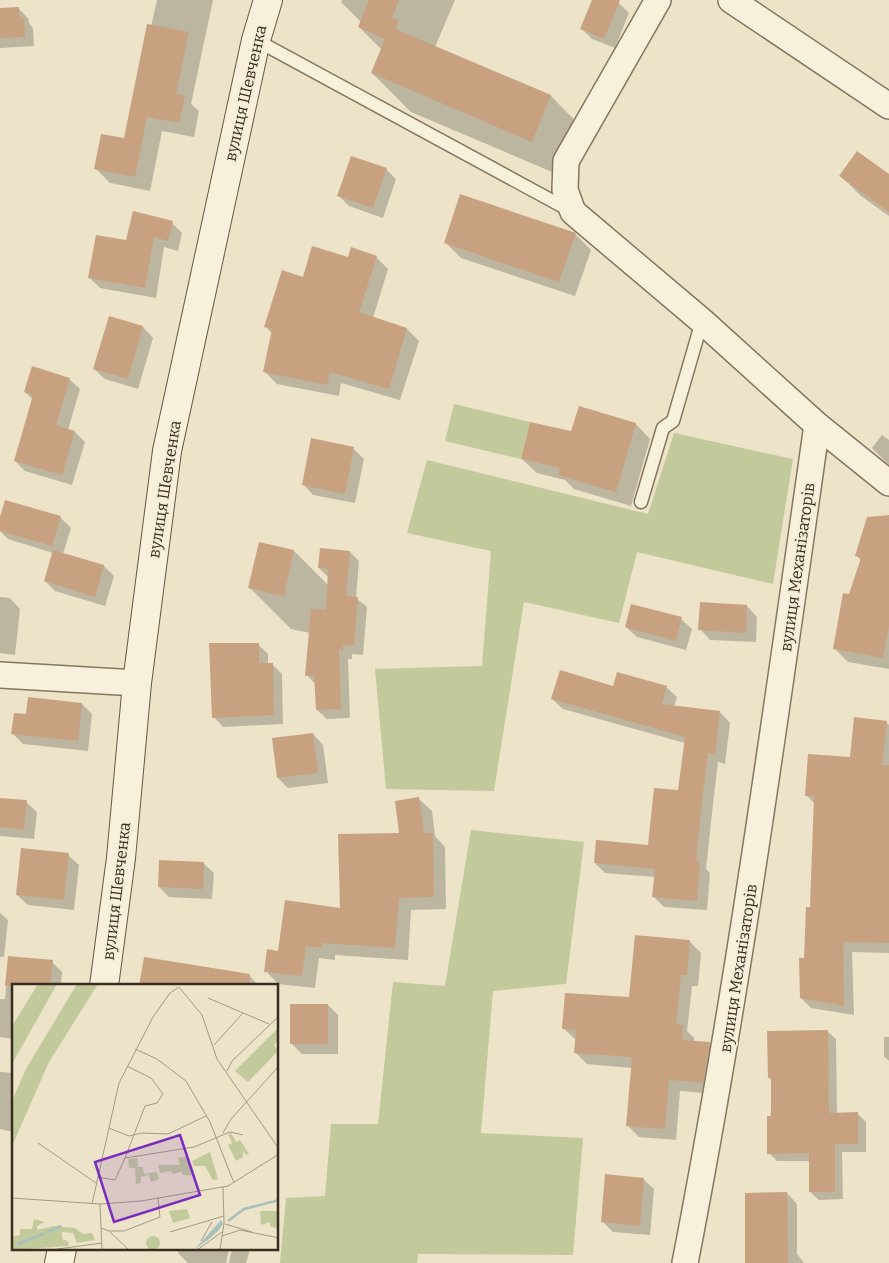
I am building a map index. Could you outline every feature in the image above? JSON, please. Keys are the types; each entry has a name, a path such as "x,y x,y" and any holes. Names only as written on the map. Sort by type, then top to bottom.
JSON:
{"main road":[{"name":"вулиця Шевченка","path":"104,984 122,858 137,684 167,451 256,40 268,0"},
{"path":"60,1263 62,1250"}],"street":[{"path":"658,0 566,161 565,190 573,212 702,321 817,425 889,483"},
{"path":"731,0 889,106"},
{"name":"вулиця Механізаторів","path":"685,1263 717,1099 748,909 817,425"},
{"path":"0,675 137,684"}],"lane":[{"path":"256,40 573,212"},
{"path":"641,502 663,428 673,421 702,321"}],"green space":[{"path":"454,404 530,422 521,459 445,441"},
{"path":"674,433 793,459 773,584 637,552 619,623 524,602 494,791 386,789 375,669 482,666 491,551 407,533 427,460 648,514"},
{"path":"471,830 584,842 566,984 493,991 481,1133 583,1138 573,1255 418,1254 417,1263 280,1263 286,1198 325,1196 331,1124 378,1124 393,982 445,986"}],"building":[{"path":"369,0 399,0 392,18 399,21 395,29 551,95 532,142 371,73 385,39 358,27"},
{"path":"592,0 620,0 604,39 580,29"},
{"path":"19,7 19,17 24,17 25,37 0,38 0,8"},
{"path":"147,24 189,32 176,94 185,95 179,123 147,117 135,177 94,169 101,134 124,138"},
{"path":"857,151 889,174 889,212 839,176"},
{"path":"351,156 387,168 373,208 337,196"},
{"path":"460,194 576,233 559,282 444,243"},
{"path":"133,211 173,221 168,241 154,237 145,288 88,278 96,235 126,240"},
{"path":"312,246 348,257 351,247 377,256 359,312 407,328 389,389 330,372 327,385 263,372 272,329 264,327 282,270 303,277"},
{"path":"109,316 143,326 128,379 93,369"},
{"path":"32,366 70,378 56,425 75,431 62,475 14,461 33,395 24,392"},
{"path":"579,406 636,423 616,492 558,475 560,468 521,459 530,422 571,431"},
{"path":"311,438 354,447 345,494 302,485"},
{"path":"5,500 61,516 52,546 0,531 0,517"},
{"path":"889,515 889,626 883,658 833,649 843,593 849,594 861,558 855,556 867,517"},
{"path":"259,542 294,550 284,596 248,588"},
{"path":"320,548 350,551 346,596 358,597 354,646 343,645 343,650 339,650 341,709 316,710 314,675 305,676 311,609 326,610 328,569 318,568"},
{"path":"53,550 104,565 95,597 44,581"},
{"path":"700,602 747,605 746,633 698,630"},
{"path":"631,604 682,617 676,641 625,627"},
{"path":"209,643 259,643 259,663 273,663 274,715 212,718"},
{"path":"560,670 613,686 617,672 667,686 662,704 720,711 715,755 708,753 703,793 696,861 700,862 697,901 652,897 655,869 594,863 596,840 648,845 654,788 678,790 685,737 551,699"},
{"path":"28,697 82,703 78,741 11,734 14,713 26,714"},
{"path":"854,717 887,721 882,765 889,765 889,943 843,942 844,1006 800,998 799,958 804,958 806,907 810,907 814,796 805,796 808,754 850,757"},
{"path":"313,733 318,773 277,778 272,738"},
{"path":"419,797 424,833 433,833 434,897 399,898 395,948 323,943 322,948 306,946 302,976 264,972 267,949 278,951 285,900 340,908 338,834 399,833 395,801"},
{"path":"0,798 27,800 24,830 0,827"},
{"path":"21,848 69,853 64,900 16,895"},
{"path":"159,860 204,862 203,889 158,887"},
{"path":"635,935 690,940 687,975 681,975 676,1024 683,1025 682,1040 710,1042 703,1083 669,1080 665,1129 626,1126 632,1057 574,1053 576,1030 562,1029 565,993 629,997"},
{"path":"8,956 53,960 50,984 12,984 12,986 5,986"},
{"path":"144,957 250,974 249,984 139,984"},
{"path":"290,1004 328,1004 328,1044 290,1044"},
{"path":"828,1030 829,1113 858,1112 858,1144 835,1144 835,1192 809,1192 809,1153 767,1154 767,1116 771,1116 771,1078 768,1078 767,1031"},
{"path":"605,1174 644,1178 640,1226 601,1222"},
{"path":"787,1192 788,1263 745,1263 745,1193"}]}
